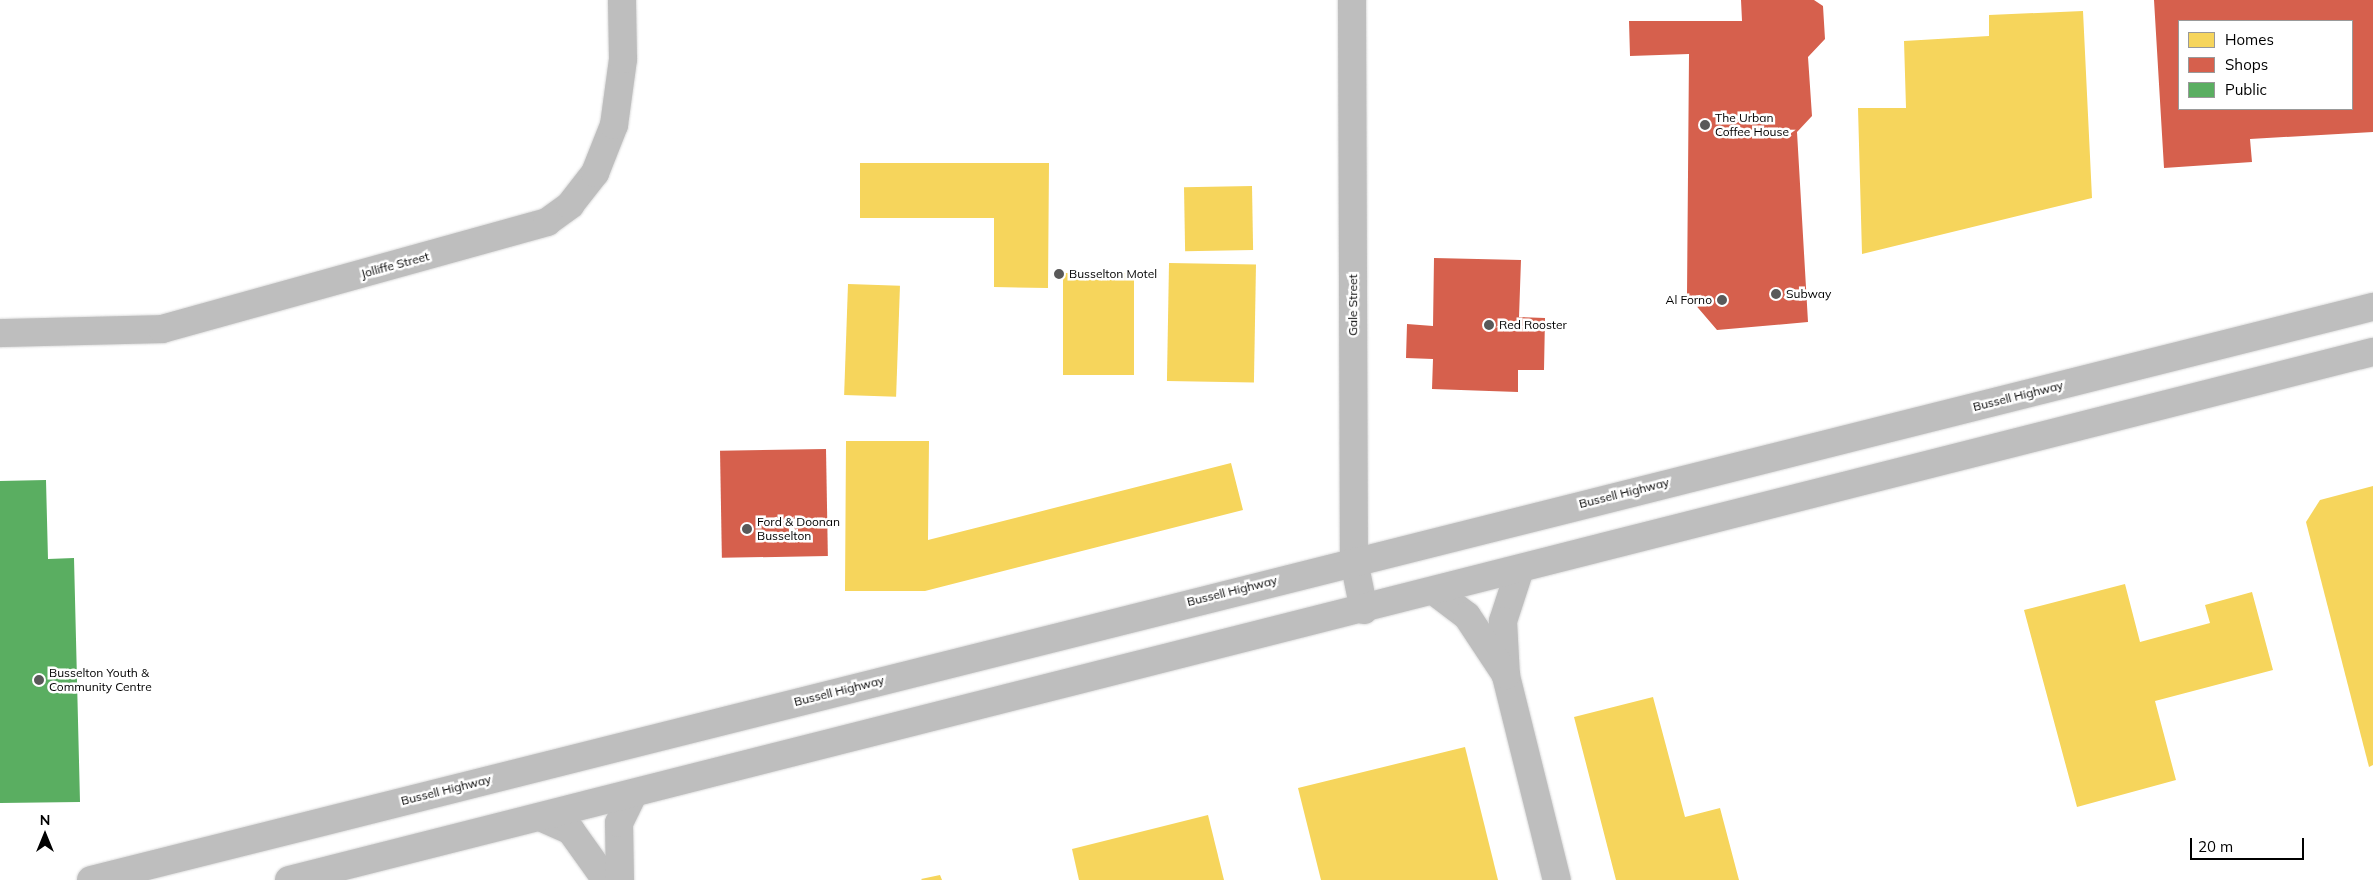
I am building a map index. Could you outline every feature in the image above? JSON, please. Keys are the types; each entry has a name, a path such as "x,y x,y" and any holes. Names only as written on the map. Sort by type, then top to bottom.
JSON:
{"main road":[{"name":"Jolliffe Street","path":"0,333 162,329 547,222 570,205 595,172 614,125 623,59 622,0"},
{"name":"Gale Street","path":"1352,0 1354,560 1364,610"},
{"name":"Bussell Highway","path":"91,880 1354,560 2373,307"},
{"path":"290,880 1364,610 2373,352"},
{"path":"1520,569 1503,621 1506,676 1558,880"},
{"path":"1434,591 1467,616 1506,676"},
{"path":"620,880 620,823 633,794"},
{"path":"540,817 571,831 606,880"}],"building: Homes":[{"path":"2083,11 2092,198 1862,254 1858,108 1906,108 1904,41 1989,36 1989,15"},
{"path":"860,163 1049,163 1048,288 994,287 994,218 860,218"},
{"path":"1252,186 1253,250 1185,251 1184,187"},
{"path":"1169,263 1256,265 1254,383 1167,381"},
{"path":"1063,273 1134,273 1134,375 1063,375"},
{"path":"848,284 900,286 896,397 844,395"},
{"path":"846,441 929,441 928,540 1231,463 1243,510 925,591 845,591"},
{"path":"2373,486 2373,765 2369,767 2306,522 2320,500"},
{"path":"2125,584 2140,642 2210,623 2205,605 2252,592 2273,670 2155,701 2176,780 2077,807 2024,610"},
{"path":"1653,697 1685,817 1720,808 1739,880 1616,880 1574,717"},
{"path":"1465,747 1498,880 1321,880 1298,788"},
{"path":"1208,815 1224,880 1079,880 1072,849"},
{"path":"940,875 942,880 921,879"}],"building: Shops":[{"path":"1741,0 1814,0 1823,6 1825,39 1808,57 1812,116 1797,132 1808,322 1717,330 1687,295 1689,54 1630,56 1629,21 1742,21"},
{"path":"2154,0 2373,0 2373,132 2250,139 2252,162 2164,168"},
{"name":"Red Rooster","path":"1434,258 1521,260 1519,317 1545,318 1544,370 1518,370 1518,392 1432,389 1433,359 1406,358 1407,324 1433,326"},
{"path":"826,449 828,556 722,558 720,451"}],"building: Public":[{"name":"Busselton Youth & Community Centre","path":"46,480 48,559 74,558 80,802 0,803 0,481"}],"place":[{"name":"The Urban Coffee House","path":"1705,125"},
{"name":"Busselton Motel","path":"1059,274"},
{"name":"Subway","path":"1776,294"},
{"name":"Al Forno","path":"1722,300"},
{"name":"Red Rooster","path":"1489,325"},
{"name":"Ford & Doonan Busselton","path":"747,529"},
{"name":"Busselton Youth & Community Centre","path":"39,680"}]}
